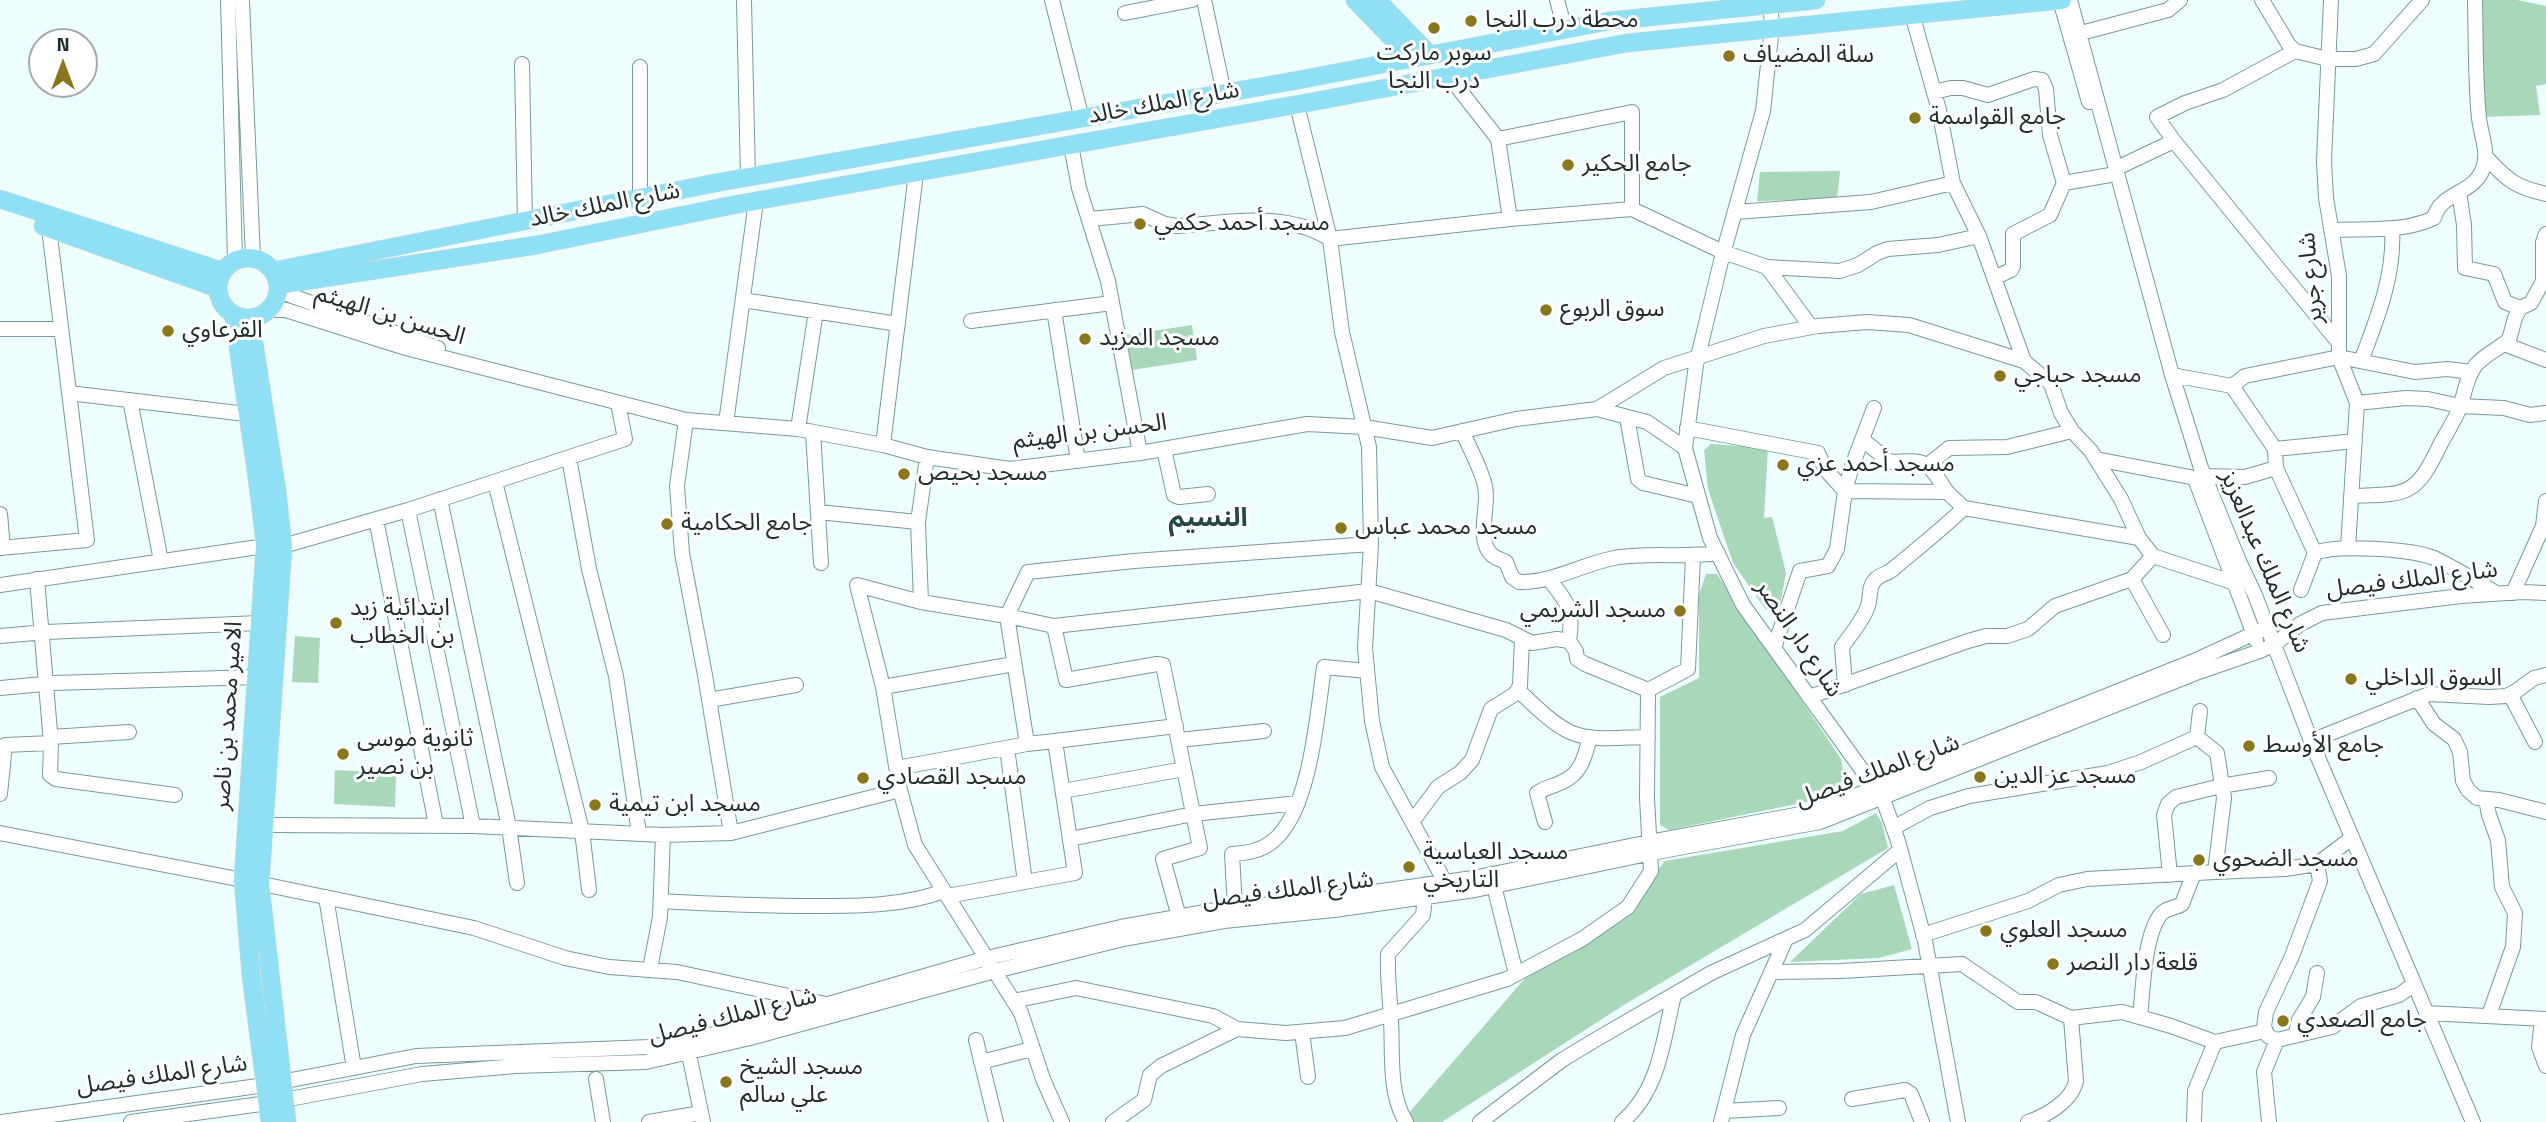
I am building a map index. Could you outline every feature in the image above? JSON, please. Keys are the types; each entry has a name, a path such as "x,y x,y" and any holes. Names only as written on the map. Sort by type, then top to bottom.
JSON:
{"main road":[{"path":"1355,0 1420,56"},
{"path":"1377,0 1420,56"},
{"name":"شارع الملك خالد","path":"276,282 525,222 715,183 1083,119 1609,21 1770,2 1816,0"},
{"name":"شارع الملك خالد","path":"276,282 537,245 756,201 1297,105 1626,43 2061,0"},
{"path":"0,199 232,269"},
{"path":"0,212 49,228 232,269 264,262 276,282 276,300 269,310 262,315 242,317 222,305 232,269"},
{"name":"الامير محمد بن ناصر","path":"242,317 246,414 260,493 274,546 260,623 251,882 276,1102 270,1122"},
{"name":"الامير محمد بن ناصر","path":"242,317 277,491 264,825 251,882"},
{"name":"الامير محمد بن ناصر","path":"276,1102 287,1122"}],"street":[{"path":"228,0 232,269"},
{"path":"232,269 243,0"},
{"path":"744,0 748,178"},
{"path":"1052,0 1083,119"},
{"path":"1125,13 1192,0"},
{"path":"1204,0 1224,93"},
{"path":"1557,0 1565,29"},
{"name":"شارع الملك عبدالعزيز","path":"2061,0 2172,375 2199,477 2268,627 2351,838 2473,1122"},
{"name":"شارع الملك عبدالعزيز","path":"2070,0 2081,33 2113,172 2199,477 2260,651"},
{"path":"2081,33 2168,10 2180,0"},
{"path":"2262,0 2289,46 2295,51 2329,59 2356,59 2374,54 2422,0"},
{"name":"شارع جرير","path":"2331,0 2324,162 2339,276 2339,350 2357,402 2348,548"},
{"path":"2331,230 2415,226 2434,218 2442,202 2472,184 2482,173 2486,157 2479,119 2475,0"},
{"name":"شارع دار النصر","path":"1770,2 1772,27 1763,111 1723,252 1698,357 1685,448 1710,538 1743,605 1879,794 1893,828 1923,935 1958,1122"},
{"path":"1912,14 1934,92 1953,183 1979,236 2024,361"},
{"path":"2295,51 2223,90 2185,103 2157,117 2339,350 2361,361 2415,372 2447,369 2472,372"},
{"path":"522,64 525,222"},
{"path":"640,67 640,199"},
{"path":"1448,75 1498,139 1510,219"},
{"path":"1934,92 1951,88 1987,95 2034,79 2042,80 2046,89 2050,135 2064,183 2050,215 2012,234 2013,266 2011,270 1994,278"},
{"path":"1297,105 1330,239 1342,332 1369,447 1371,544 1365,648 1372,721 1382,767 1445,882"},
{"path":"1498,139 1632,112 1632,209"},
{"path":"2064,183 2113,172 2174,141"},
{"path":"1071,145 1079,188 1112,303 1140,453"},
{"path":"2486,157 2508,181 2519,187 2546,194"},
{"path":"883,445 916,173"},
{"path":"715,183 719,208"},
{"path":"1735,212 1871,202 1953,183"},
{"path":"2459,192 2464,225 2465,268 2494,274 2501,297 2511,306 2546,309"},
{"path":"726,423 756,201"},
{"path":"1090,219 1143,214 1165,224 1177,226 1279,221 1313,228 1330,239 1510,219 1632,209 1723,252 1767,267 1840,271 1888,249 1938,245 1979,236"},
{"path":"0,514 1,548 87,540 49,228"},
{"path":"2361,361 2379,315 2385,291 2392,256 2392,229"},
{"path":"2351,496 2403,492 2416,485 2427,473 2460,406 2472,372 2485,356 2509,340 2515,318 2543,281 2543,242 2546,234"},
{"path":"1767,267 1811,327"},
{"name":"الحسن بن الهيثم","path":"276,282 497,372"},
{"path":"743,300 898,324"},
{"path":"971,321 1112,303"},
{"name":"الحسن بن الهيثم","path":"269,310 286,310 406,348 686,420 798,429 883,445 927,457 1010,469 1140,453 1307,424 1364,427 1432,438 1516,418 1597,409 1647,422 1685,448"},
{"path":"1054,310 1078,461"},
{"path":"798,429 816,311"},
{"path":"1597,409 1664,368 1764,336 1811,327 1867,322 1909,325 2024,361 2051,384 2061,413 2072,431 2096,459 2121,499 2139,538 2153,556 2235,583"},
{"path":"0,328 61,329"},
{"path":"2504,344 2546,360"},
{"path":"2232,386 2245,376 2339,350"},
{"path":"2172,375 2232,386 2275,449 2276,468 2315,553 2301,590"},
{"path":"69,393 246,414"},
{"path":"2357,402 2406,398 2460,406 2504,408 2530,415 2546,413"},
{"path":"130,400 160,561"},
{"path":"0,585 274,546 408,510 625,439 618,403"},
{"path":"1774,648 1800,571 1828,566 1837,549 1846,491 1874,408"},
{"path":"1627,417 1638,479 1643,483 1698,496"},
{"path":"686,420 677,486 682,554 731,833"},
{"path":"1687,428 1818,453 1825,469 1846,491 1947,492"},
{"path":"1462,431 1485,486 1483,533 1488,549 1492,556 1506,562 1512,577 1519,582 1549,579 1609,559 1637,554 1718,554"},
{"path":"1929,464 1950,448 2007,447 2072,431"},
{"path":"813,432 821,563"},
{"path":"1863,440 1890,462 1919,461 1929,464 1947,492 1964,508 2139,538"},
{"path":"2275,449 2355,441"},
{"path":"1164,449 1174,495 1179,497 1208,494"},
{"path":"921,602 918,522 927,457"},
{"path":"569,458 589,569 616,676 639,833"},
{"path":"2096,459 2199,477 2245,477 2276,468"},
{"path":"495,482 582,831 589,890"},
{"path":"440,499 509,827 517,883"},
{"path":"2513,593 2543,526 2546,501"},
{"path":"1845,685 1842,648 1864,618 1871,586 1877,577 1892,571 1901,560 1930,540 1964,508"},
{"path":"408,510 473,826"},
{"path":"818,512 918,522"},
{"path":"376,519 436,825"},
{"path":"1027,744 1007,616 1028,572 1134,561 1371,544"},
{"path":"2315,553 2325,549 2348,548 2413,552 2432,558 2497,593"},
{"path":"1648,690 1688,669 1693,556"},
{"path":"1809,697 1968,641 1986,636 2007,636 2028,629 2056,606 2132,579 2153,556"},
{"path":"37,579 51,740 50,775 56,779 175,795"},
{"path":"1549,579 1572,614 1569,641 1576,651 1577,659 1648,690"},
{"path":"2132,579 2163,635"},
{"path":"1062,1122 1043,1080 1021,1013 915,845 900,790 883,687 858,586 921,602 1054,626 1368,591 1506,630 1532,643 1557,639 1569,641"},
{"name":"شارع الملك فيصل","path":"2,1122 274,1083 416,1056 650,1047 749,1027 987,958 1121,928 1235,908 1445,882 1820,822 1879,794 2260,651 2275,644 2300,624 2322,613 2497,593 2546,593"},
{"path":"0,636 260,623"},
{"path":"1054,626 1066,680 1163,665 1200,848 1163,859 1179,917"},
{"path":"1879,794 2194,662 2268,627"},
{"path":"1412,822 1438,787 1460,773 1472,760 1492,709 1518,690 1522,639"},
{"path":"883,687 1014,664"},
{"path":"1235,908 1232,854 1249,852 1271,843 1284,831 1297,803 1311,757 1324,667 1367,671"},
{"path":"2311,741 2429,694 2488,697 2510,694 2534,678 2546,675"},
{"path":"0,688 257,677"},
{"path":"709,700 796,685"},
{"path":"1518,690 1552,721 1572,733 1590,737 1648,737"},
{"path":"1013,1000 1076,988 1213,1016 1237,1029 1286,1033 1345,1028 1507,979 1582,939 1628,906 1651,871 1648,690"},
{"path":"2510,694 2535,742"},
{"path":"2417,698 2434,724 2454,739 2460,752 2463,781 2477,798 2546,812"},
{"path":"2197,737 2200,712"},
{"path":"897,768 1055,741 1177,733 1264,731"},
{"path":"0,794 2,745 129,732"},
{"path":"1545,822 1537,793 1575,775 1581,767 1590,737"},
{"path":"2197,737 2217,753 2224,798 2215,872"},
{"path":"1893,828 1930,807 1969,796 2108,774 2197,737"},
{"path":"661,901 759,906 876,904 1075,873 1055,741"},
{"path":"1007,748 1025,882"},
{"path":"1063,791 1184,769"},
{"path":"2170,874 2164,815 2168,804 2176,797 2221,786 2269,779"},
{"path":"264,825 436,825 663,835 731,833 900,790"},
{"path":"2486,799 2498,840 2502,887 2515,913 2513,947 2488,1015"},
{"path":"1070,839 1193,814 1297,803"},
{"path":"0,833 474,928 565,958 609,967 677,972 828,1004"},
{"path":"650,969 657,940 661,901 663,835"},
{"path":"1923,935 2028,901 2059,885 2087,879 2285,869 2317,864 2351,838"},
{"name":"شارع الملك فيصل","path":"131,1122 276,1102 422,1074 516,1066 646,1062 689,1054 1123,939 1224,920 1334,910 1494,886 1650,848"},
{"path":"1480,1122 1562,1060 1712,973 1805,930 1900,850"},
{"path":"2271,1036 2263,1027 2266,1012 2292,956 2320,881 2317,864"},
{"path":"2140,1017 2155,924 2163,912 2182,904 2194,873"},
{"path":"1494,886 1516,974"},
{"path":"326,897 354,1068"},
{"path":"1406,1122 1396,1099 1387,988 1388,954 1423,915 1425,897"},
{"path":"1779,1108 1723,1117 1743,1035 1786,939"},
{"path":"1771,972 1962,964 2018,1002 2036,1002 2071,1018 2122,1013 2215,1042 2295,1036 2332,1027 2361,1006 2399,995 2413,985"},
{"path":"2295,1036 2299,1020 2313,997 2317,973"},
{"path":"1622,1122 1644,1099 1652,1081 1674,995"},
{"path":"2426,1013 2544,1019 2539,1047 2546,1066"},
{"path":"2028,1122 2044,1117 2074,1089 2076,1081 2071,1018"},
{"path":"1113,1122 1144,1100 1150,1075 1161,1066 1237,1029"},
{"path":"1302,1032 1308,1077"},
{"path":"2269,1122 2263,1072 2271,1036"},
{"path":"975,1040 996,1122"},
{"path":"2193,1122 2195,1091 2215,1042"},
{"path":"981,1062 1032,1049"},
{"path":"649,1122 702,1117 689,1054"},
{"path":"596,1079 603,1122"},
{"path":"1852,1099 1905,1090 1912,1094 1922,1122"}],"green space":[{"path":"2483,0 2517,0 2546,6 2546,84 2536,86 2540,115 2482,117"},
{"path":"1840,171 1837,199 1757,201 1760,172"},
{"path":"1192,325 1197,360 1132,370 1127,335"},
{"path":"1711,444 1768,448 1764,518 1772,517 1786,573 1781,600 1766,610 1733,563 1708,489 1704,450"},
{"path":"1706,574 1717,574 1841,759 1845,781 1826,798 1669,830 1660,825 1660,697 1699,678 1699,595"},
{"path":"295,636 320,638 318,683 292,682"},
{"path":"335,770 396,773 395,807 334,804"},
{"path":"1876,813 1882,823 1888,848 1627,1003 1442,1122 1401,1122 1527,976 1628,907 1665,861 1843,831"},
{"path":"1894,885 1912,949 1879,958 1790,962 1861,894"}],"place":[{"name":"محطة درب النجا","path":"1471,21"},
{"name":"سوبر ماركت درب النجا","path":"1434,28"},
{"name":"سلة المضياف","path":"1729,56"},
{"name":"جامع القواسمة","path":"1915,118"},
{"name":"جامع الحكير","path":"1568,165"},
{"name":"مسجد أحمد حكمي","path":"1140,224"},
{"name":"سوق الربوع","path":"1546,310"},
{"name":"القرعاوي","path":"168,331"},
{"name":"مسجد المزيد","path":"1085,339"},
{"name":"مسجد حباجي","path":"2000,376"},
{"name":"مسجد أحمد عزي","path":"1783,465"},
{"name":"مسجد بحيص","path":"904,474"},
{"name":"جامع الحكامية","path":"667,524"},
{"name":"مسجد محمد عباس","path":"1341,528"},
{"name":"مسجد الشريمي","path":"1680,611"},
{"name":"ابتدائية زيد بن الخطاب","path":"336,623"},
{"name":"السوق الداخلي","path":"2351,679"},
{"name":"جامع الأوسط","path":"2249,746"},
{"name":"ثانوية موسى بن نصير","path":"343,754"},
{"name":"مسجد عز الدين","path":"1980,777"},
{"name":"مسجد القصادي","path":"863,778"},
{"name":"مسجد ابن تيمية","path":"595,805"},
{"name":"مسجد الضحوي","path":"2199,860"},
{"name":"مسجد العباسية التاريخي","path":"1409,867"},
{"name":"مسجد العلوي","path":"1986,931"},
{"name":"قلعة دار النصر","path":"2053,964"},
{"name":"جامع الصعدي","path":"2283,1021"},
{"name":"مسجد الشيخ علي سالم","path":"726,1082"}],"district":[{"name":"النسيم","path":"1208,520"}]}
